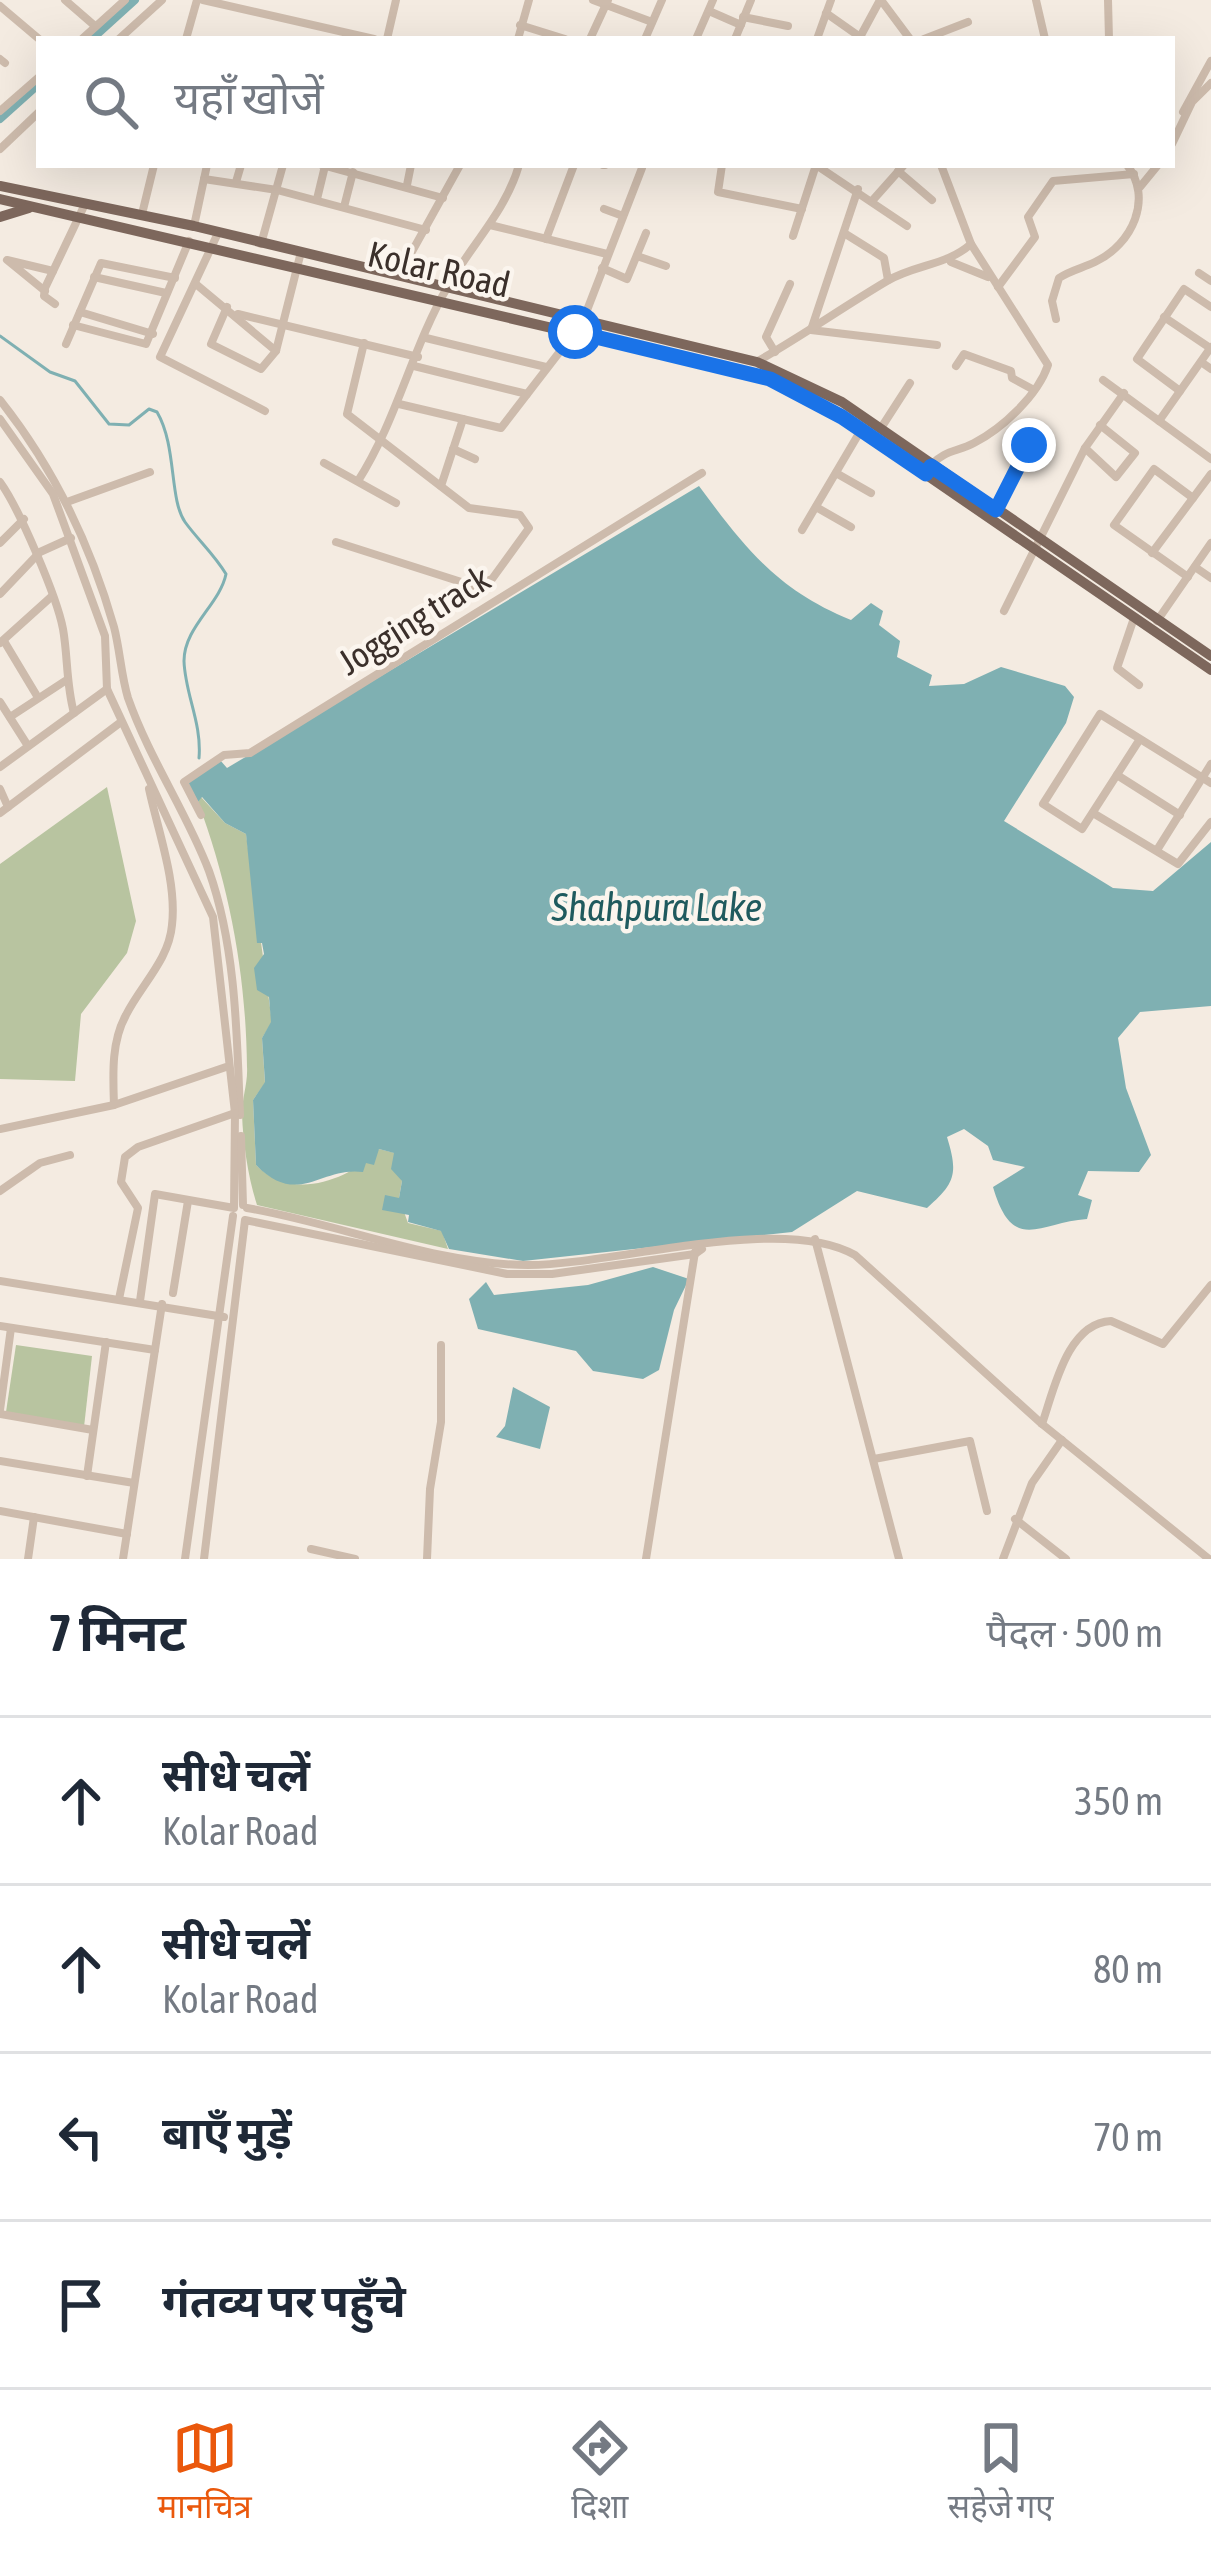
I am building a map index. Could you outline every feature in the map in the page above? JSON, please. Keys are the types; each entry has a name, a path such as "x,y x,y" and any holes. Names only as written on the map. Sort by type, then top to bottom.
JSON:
{"main road":[{"name":"Kolar Road","path":"0,186 194,226 215,239 297,268 575,332 618,334 757,362 826,392 1211,670"},
{"name":"Kolar Road","path":"0,200 189,241 215,239 301,252 584,318 618,334 751,372 814,400 996,510 1134,618 1211,656"},
{"path":"0,217 33,207"},
{"path":"189,241 194,226"}],"street":[{"path":"65,0 95,26"},
{"path":"85,36 125,0"},
{"path":"122,36 162,0"},
{"path":"187,36 200,0 362,36"},
{"path":"388,36 396,0"},
{"path":"518,36 529,0"},
{"path":"593,0 652,22"},
{"path":"646,36 662,0"},
{"path":"697,36 713,0"},
{"path":"736,36 751,0"},
{"path":"818,36 831,0"},
{"path":"863,36 881,0 908,36"},
{"path":"1036,0 1045,36"},
{"path":"1108,0 1109,36"},
{"path":"591,36 607,3"},
{"path":"0,6 36,36"},
{"path":"708,11 788,26"},
{"path":"826,13 859,36"},
{"path":"932,36 968,22"},
{"path":"315,36 317,25"},
{"path":"520,25 555,36"},
{"path":"1184,118 1185,104 1211,61"},
{"path":"0,111 36,80"},
{"path":"1175,138 1211,83"},
{"path":"0,149 36,117"},
{"path":"142,214 153,168"},
{"path":"194,226 206,168"},
{"path":"236,182 240,168"},
{"path":"260,245 282,168"},
{"path":"317,200 323,168"},
{"path":"336,168 443,198"},
{"path":"407,185 410,168"},
{"path":"398,275 458,168"},
{"path":"358,481 383,441 447,287 490,225 518,168"},
{"path":"546,239 573,168"},
{"path":"584,318 642,168"},
{"path":"721,168 716,191 802,209"},
{"path":"793,236 815,168"},
{"path":"821,168 859,189 907,226"},
{"path":"872,201 900,168"},
{"path":"902,168 932,200"},
{"path":"928,470 946,451 983,437 1034,391 1048,370 1047,361 971,244 942,168"},
{"path":"1140,187 1155,168"},
{"path":"998,287 1034,238 1028,217 1053,181 1130,169 1140,187 1141,204 1118,244 1096,262 1059,278 1052,301 1056,319"},
{"path":"344,207 353,172"},
{"path":"204,179 277,190 425,230"},
{"path":"811,330 859,189"},
{"path":"55,304 44,296 45,291 85,204"},
{"path":"604,209 623,216"},
{"path":"490,225 607,254"},
{"path":"602,268 627,279 646,233"},
{"path":"844,233 884,258 888,280"},
{"path":"215,239 160,357 265,410"},
{"path":"73,325 143,344 153,334 189,241"},
{"path":"951,262 971,244"},
{"path":"230,310 211,344 261,369 276,351 301,252"},
{"path":"637,256 666,266"},
{"path":"45,291 8,259 53,271"},
{"path":"66,344 103,262 175,278"},
{"path":"757,362 914,267 951,262 990,278"},
{"path":"1199,273 1211,281"},
{"path":"94,277 166,293"},
{"path":"775,352 766,337 790,284"},
{"path":"196,285 276,351"},
{"path":"1180,391 1137,359 1184,289 1211,307"},
{"path":"230,310 364,343 527,394"},
{"path":"79,311 153,334"},
{"path":"1159,421 1211,348 1164,317"},
{"path":"811,330 937,346"},
{"path":"398,404 501,428 575,332"},
{"path":"426,338 546,368"},
{"path":"335,542 474,586 484,584 529,528 527,519 469,508 347,414 364,343"},
{"path":"956,366 964,354 973,354 1012,372 1012,378 1034,391"},
{"path":"1201,362 1211,369"},
{"path":"1103,380 1211,459"},
{"path":"880,429 910,383"},
{"path":"1004,611 1085,448 1124,393"},
{"path":"0,400 50,467 67,502 102,588 127,694 158,775 207,866 224,926 238,1072 239,1209 185,1559"},
{"path":"0,419 53,494 105,636 106,688 214,917 226,1067 235,1113 239,1209 244,1220 236,1319 204,1559"},
{"path":"441,486 464,419"},
{"path":"1085,448 1116,477 1136,453 1100,424"},
{"path":"802,530 861,430"},
{"path":"996,510 1029,445"},
{"path":"453,449 476,459"},
{"path":"324,464 396,503"},
{"path":"1188,578 1114,525 1154,469 1193,498"},
{"path":"67,502 150,472"},
{"name":"Jogging track","path":"201,814 184,784 197,773 224,755 250,753 702,473"},
{"path":"836,473 871,493"},
{"path":"1152,553 1211,474"},
{"path":"2,489 24,520 62,625 65,681 74,713"},
{"path":"816,507 851,526"},
{"path":"0,543 24,520"},
{"path":"0,594 35,560 71,538"},
{"path":"1154,625 1211,543"},
{"path":"1195,567 1211,578"},
{"path":"38,695 2,641 51,597"},
{"path":"1134,618 1117,668 1139,685"},
{"path":"10,716 65,681"},
{"path":"0,767 106,688"},
{"path":"0,702 28,747"},
{"path":"1140,740 1080,829 1043,804 1100,714 1207,780"},
{"path":"0,788 4,810 121,722"},
{"path":"1157,850 1207,780 1211,764"},
{"path":"146,775 158,775"},
{"path":"114,1105 112,1062 123,1018 167,949 172,927 173,905 146,775"},
{"path":"1117,776 1180,815"},
{"path":"1093,813 1179,864 1211,822"},
{"path":"0,1130 114,1105 226,1067"},
{"path":"119,1299 138,1208 121,1182 125,1157 138,1147 235,1113"},
{"path":"0,1191 40,1162 70,1155"},
{"path":"140,1300 155,1193 525,1265 698,1249"},
{"path":"173,1293 188,1201"},
{"path":"244,1220 507,1274 552,1274 779,1238 815,1239 855,1255 1042,1424 1209,1559"},
{"path":"815,1239 899,1559"},
{"path":"646,1559 698,1249"},
{"path":"0,1280 236,1319"},
{"path":"1042,1424 1066,1358 1089,1327 1111,1321 1163,1344 1211,1285"},
{"path":"122,1559 162,1304"},
{"path":"93,1430 0,1412 6,1327 155,1350"},
{"path":"87,1476 106,1342"},
{"path":"427,1559 430,1489 441,1422 441,1345"},
{"path":"1003,1559 1015,1519 1062,1440"},
{"path":"874,1459 970,1441 987,1511"},
{"path":"0,1461 134,1483"},
{"path":"0,1511 127,1534"},
{"path":"28,1559 34,1517"},
{"path":"1015,1519 1066,1559"},
{"path":"311,1549 355,1559"}],"green space":[{"path":"107,787 136,921 127,953 81,1014 75,1081 0,1079 0,864"},
{"path":"201,797 225,823 246,834 272,1022 262,1038 265,1083 253,1100 256,1165 285,1182 319,1183 351,1170 379,1149 395,1153 402,1181 399,1198 408,1223 442,1231 448,1249 257,1205 243,1125 247,1067 239,965 219,867 198,802"},
{"path":"16,1345 92,1356 84,1427 6,1412"}],"water":[{"name":"Shahpura Lake","path":"699,486 764,565 802,595 851,620 871,603 883,611 879,625 900,641 897,657 932,675 929,686 964,684 1001,667 1065,686 1074,697 1066,723 1004,821 1113,888 1153,891 1211,842 1211,1006 1140,1012 1118,1038 1126,1088 1151,1155 1139,1172 1088,1171 1078,1195 1092,1200 1087,1219 1030,1230 1009,1221 993,1187 1025,1167 993,1160 988,1146 964,1129 947,1137 952,1177 927,1208 857,1191 792,1232 523,1261 449,1249 441,1231 408,1222 409,1215 382,1210 385,1195 399,1198 402,1181 391,1169 394,1153 379,1149 374,1165 366,1163 363,1172 334,1174 297,1185 271,1177 256,1165 253,1100 265,1082 262,1038 271,1022 269,997 257,990 254,968 264,954 262,943 257,943 246,834 225,823 202,797 198,802 188,783 220,760 227,768"},
{"path":"653,1267 689,1279 674,1310 659,1370 643,1379 593,1371 576,1351 478,1329 469,1299 486,1282 494,1295 588,1285"},
{"path":"513,1387 550,1407 540,1449 496,1437 505,1426"}],"waterway":[{"path":"95,36 135,0"},
{"path":"0,119 36,87"},
{"path":"0,336 50,372 75,381 109,424 129,425 149,409 157,412 168,440 180,512 226,574 190,637 184,661 199,758"}],"route":[{"path":"575,332 770,379 842,417 926,474 931,466 996,510 1029,445"}]}
